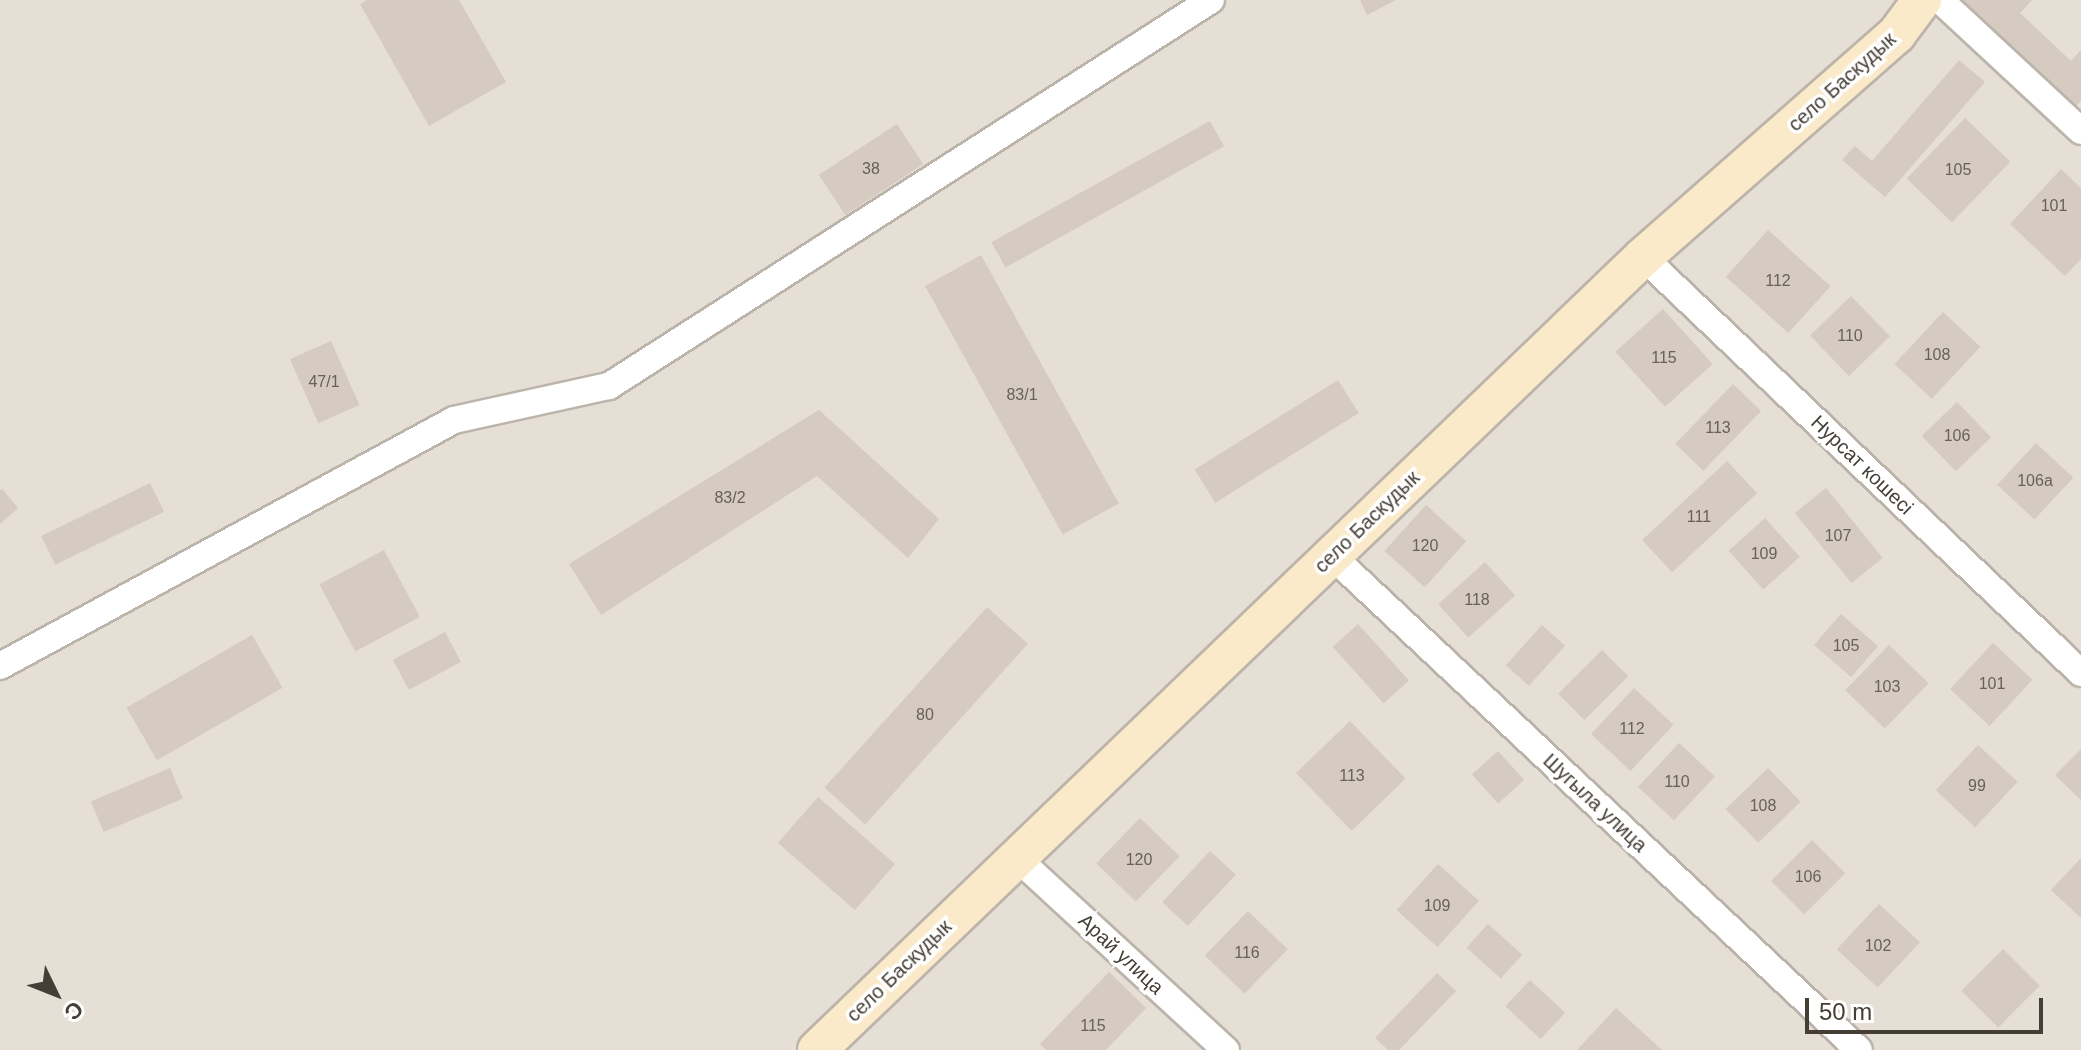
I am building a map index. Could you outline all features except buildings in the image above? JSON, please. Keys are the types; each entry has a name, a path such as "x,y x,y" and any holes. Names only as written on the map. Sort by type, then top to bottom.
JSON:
{"street":[{"path":"0,666 454,420 609,386 1211,0"},
{"name":"село Баскудык","path":"817,1050 1643,257 1896,35 1922,0"},
{"path":"1940,0 2081,131"},
{"name":"Нурсат кошесi","path":"1643,257 2081,673"},
{"name":"Шугыла улица","path":"1332,556 1859,1050"},
{"name":"Арай улица","path":"1017,858 1226,1050"}],"shaded area":[{"path":"0,0 2081,0 2081,1050 0,1050"}]}
